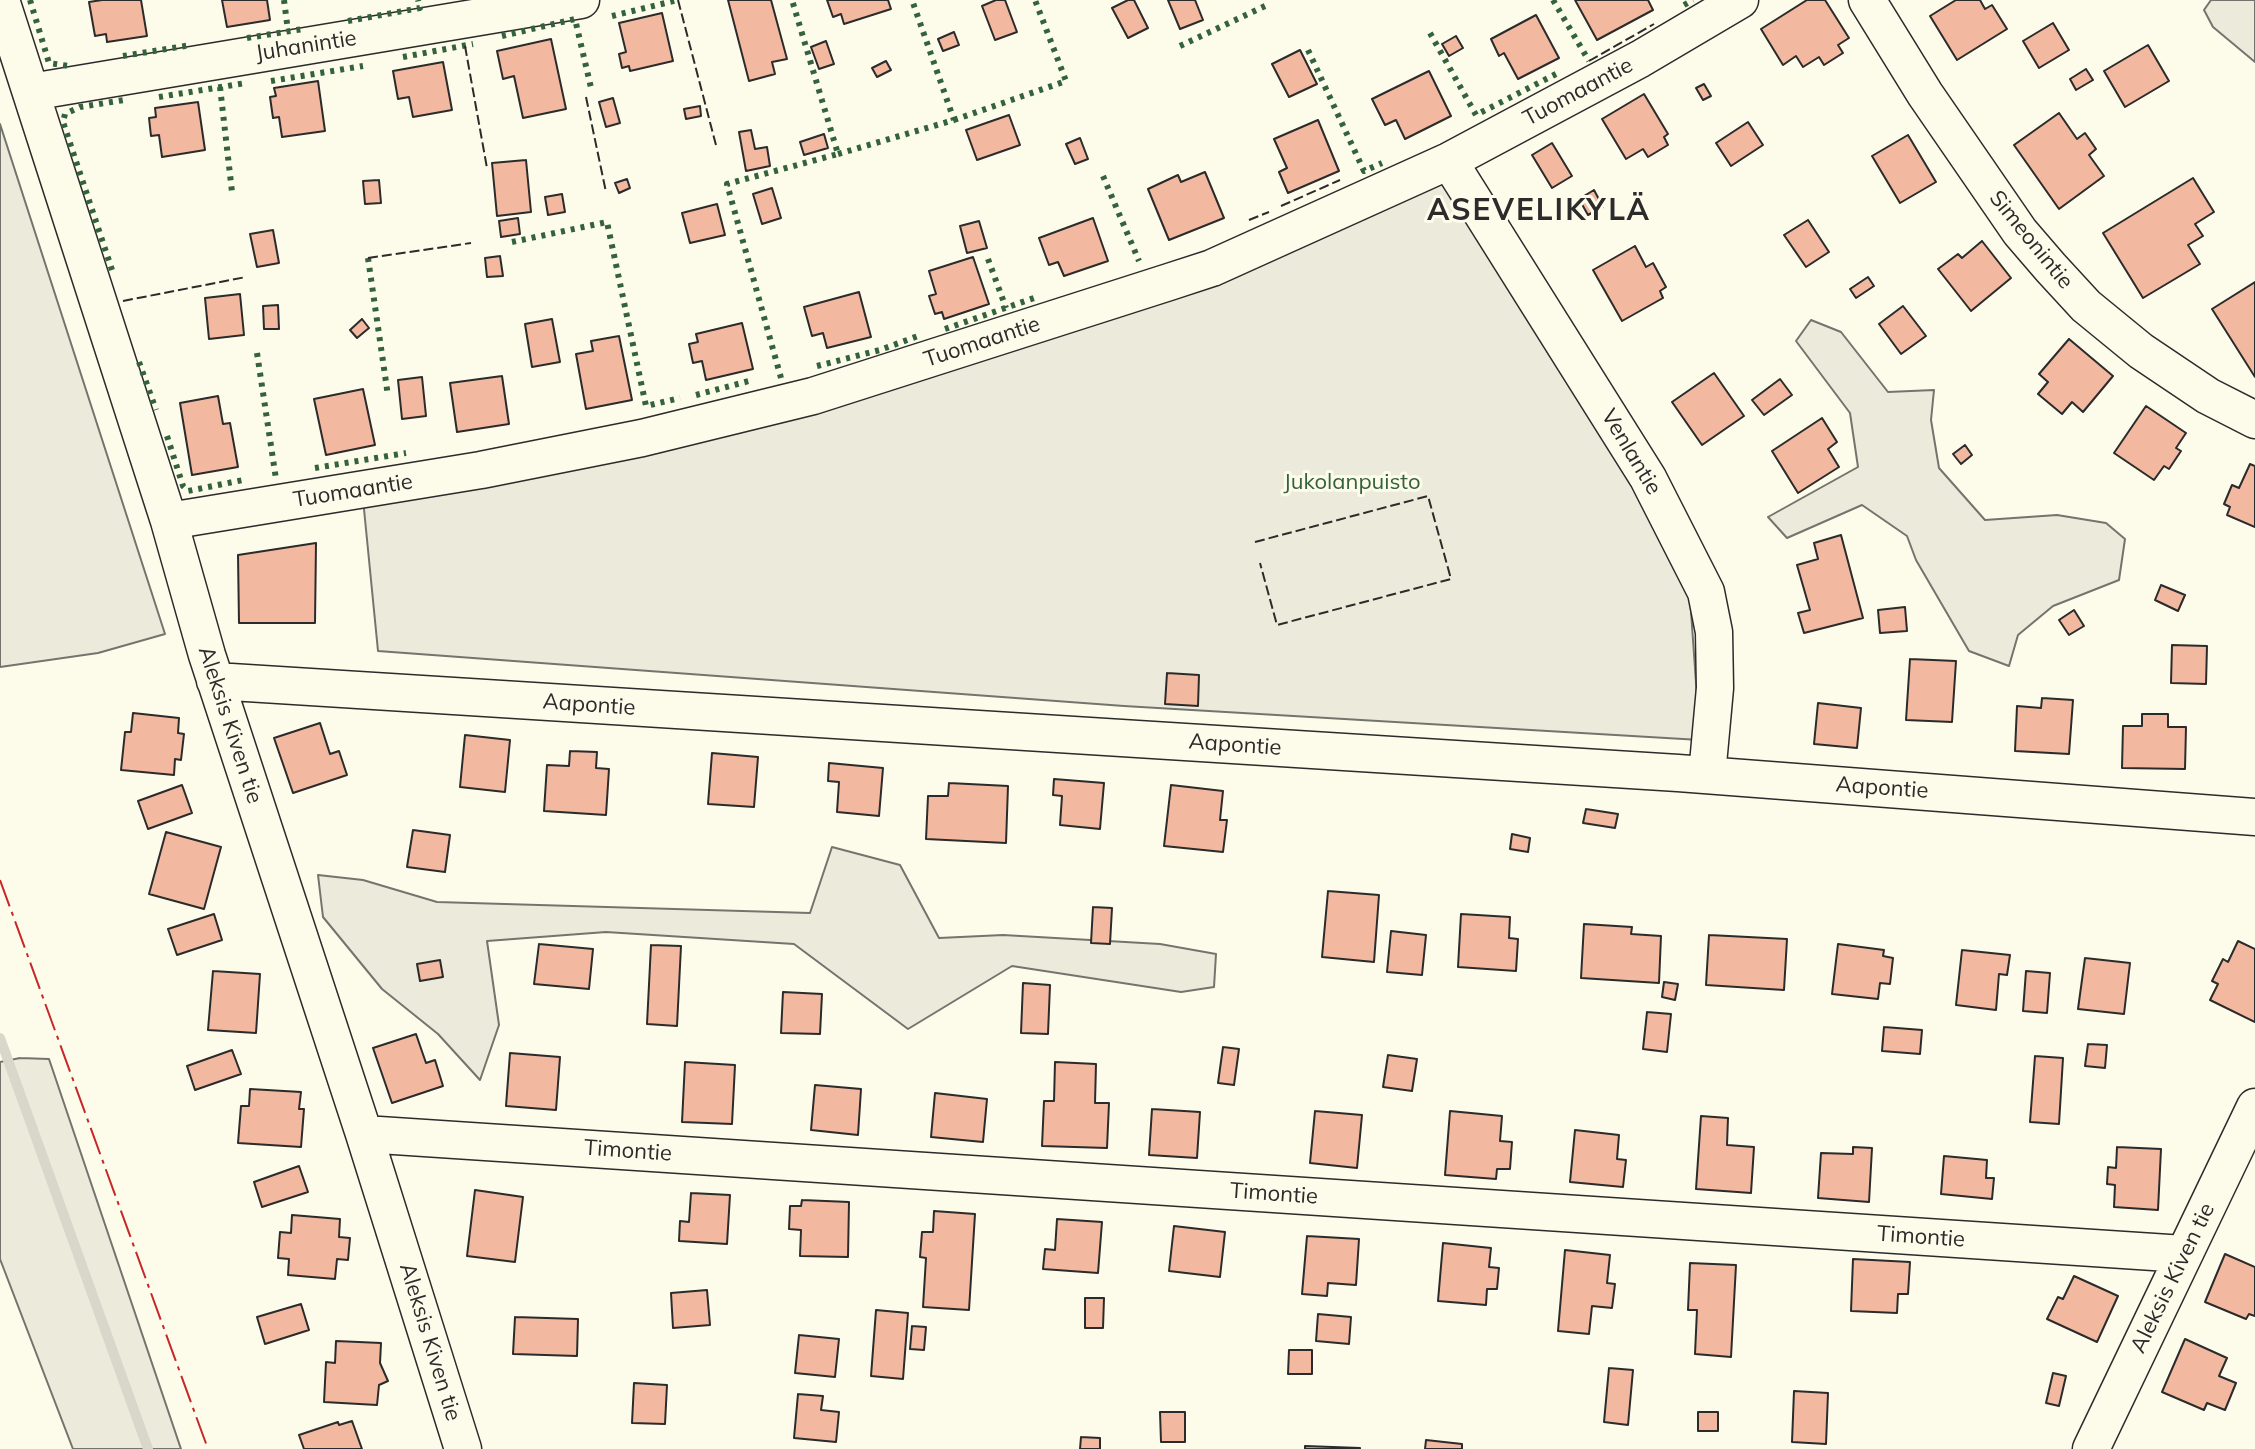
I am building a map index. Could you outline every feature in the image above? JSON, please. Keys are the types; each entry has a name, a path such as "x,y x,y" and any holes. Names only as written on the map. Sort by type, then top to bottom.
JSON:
{"street":[{"name":"Aleksis Kiven tie","path":"1,0 169,521 215,681 364,1134 463,1449"},
{"name":"Juhanintie","path":"31,92 581,0"},
{"name":"Tuomaantie","path":"169,521 495,467 642,438 813,396 1212,268 1449,161 1740,0"},
{"name":"Simeonintie","path":"1867,0 1925,94 2020,232 2086,306 2141,351 2208,396 2255,420"},
{"name":"Venlantie","path":"1449,161 1648,478 1706,592 1714,632 1715,688 1707,775"},
{"name":"Aapontie","path":"215,681 1707,775 2255,817"},
{"name":"Aleksis Kiven tie","path":"2091,1449 2255,1107"},
{"name":"Timontie","path":"364,1134 2184,1254"}],"green space":[{"path":"2211,0 2255,0 2255,62 2213,27 2204,10"},
{"path":"0,124 165,634 98,653 0,667"},
{"name":"Jukolanpuisto","path":"1440,179 1633,479 1690,597 1700,740 1124,706 378,651 363,499 818,408"},
{"path":"1811,320 1841,332 1888,392 1934,390 1931,420 1939,468 1985,520 2057,515 2106,523 2125,539 2119,580 2053,606 2018,635 2009,666 1969,651 1916,560 1907,536 1862,505 1787,538 1768,517 1858,467 1850,413 1796,341"},
{"path":"832,847 900,865 939,938 1003,935 1160,944 1216,954 1214,987 1181,992 1012,966 908,1029 794,944 606,932 487,941 499,1025 480,1080 438,1034 382,989 323,917 318,875 363,880 437,902 810,913"},
{"path":"20,1058 49,1059 181,1449 73,1449 0,1259 0,1062"}],"building":[{"path":"141,0 147,36 107,42 106,34 95,36 89,2"},
{"path":"222,0 267,0 270,20 227,27"},
{"path":"728,0 771,0 787,59 772,62 775,74 749,81"},
{"path":"827,0 888,0 891,9 844,24 841,14 833,17"},
{"path":"1005,0 1017,32 995,40 982,6"},
{"path":"1134,0 1148,28 1128,38 1112,8"},
{"path":"1168,0 1195,0 1203,20 1180,29"},
{"path":"1575,0 1648,0 1653,10 1597,40"},
{"path":"1807,0 1825,0 1849,38 1838,45 1843,53 1824,65 1819,57 1803,67 1796,56 1783,65 1761,29"},
{"path":"1956,0 1980,0 1985,9 1992,5 2007,29 1957,60 1930,16"},
{"path":"662,13 673,61 630,71 629,66 622,68 619,54 626,52 619,23"},
{"path":"1536,15 1559,58 1518,79 1504,53 1499,56 1491,39"},
{"path":"2053,23 2069,50 2039,68 2023,41"},
{"path":"954,32 959,45 943,51 938,39"},
{"path":"1456,36 1463,48 1449,56 1442,44"},
{"path":"551,39 566,109 523,118 514,76 503,79 497,51"},
{"path":"826,41 834,64 819,69 811,47"},
{"path":"2148,45 2169,81 2125,107 2104,71"},
{"path":"1300,50 1317,84 1289,97 1272,64"},
{"path":"886,61 891,70 877,77 872,68"},
{"path":"443,62 452,110 413,117 409,97 398,99 393,71"},
{"path":"2086,69 2093,80 2076,90 2070,79"},
{"path":"1429,71 1451,116 1405,139 1396,120 1385,125 1372,99"},
{"path":"318,81 325,131 282,137 279,117 273,118 270,97 276,96 274,88"},
{"path":"1704,84 1711,96 1703,100 1696,88"},
{"path":"1644,94 1668,134 1664,137 1668,145 1648,157 1643,149 1626,159 1602,119"},
{"path":"613,98 620,123 606,127 599,102"},
{"path":"198,102 205,150 162,157 159,135 151,136 149,118 156,117 155,108"},
{"path":"700,106 701,116 686,119 684,109"},
{"path":"2059,113 2077,139 2085,133 2096,149 2089,155 2104,176 2059,209 2014,145"},
{"path":"1009,115 1020,145 977,160 966,130"},
{"path":"1318,120 1339,171 1288,193 1279,172 1287,168 1274,139"},
{"path":"1748,122 1763,145 1731,166 1716,143"},
{"path":"751,130 755,149 767,147 770,166 746,171 739,132"},
{"path":"824,134 828,148 804,155 800,142"},
{"path":"1908,135 1936,182 1900,203 1872,156"},
{"path":"1080,138 1088,159 1075,164 1066,144"},
{"path":"1552,143 1572,176 1552,188 1532,155"},
{"path":"526,160 531,212 497,216 492,163"},
{"path":"1205,172 1224,218 1169,240 1148,189 1178,175 1181,182"},
{"path":"2193,178 2214,212 2195,224 2203,236 2188,245 2200,264 2143,298 2103,233"},
{"path":"627,179 630,188 619,193 615,183"},
{"path":"379,180 381,203 365,204 363,181"},
{"path":"772,188 781,218 762,224 753,194"},
{"path":"1594,190 1603,207 1588,215 1579,199"},
{"path":"562,194 565,212 548,215 545,197"},
{"path":"717,204 725,235 690,243 682,213"},
{"path":"518,218 520,234 501,237 499,221"},
{"path":"1093,218 1108,261 1064,276 1058,262 1049,265 1039,238"},
{"path":"1808,220 1829,252 1806,267 1784,235"},
{"path":"979,221 987,248 967,253 960,226"},
{"path":"273,230 279,263 257,267 250,234"},
{"path":"1982,241 2011,278 1971,311 1938,269 1958,254 1962,258"},
{"path":"1635,246 1646,267 1653,263 1666,287 1660,291 1663,298 1622,321 1593,270"},
{"path":"500,256 503,276 487,277 485,258"},
{"path":"973,257 989,304 944,319 942,312 935,314 929,296 936,294 929,271"},
{"path":"1868,277 1874,286 1856,298 1850,289"},
{"path":"2255,282 2255,377 2212,309"},
{"path":"859,292 871,337 827,348 823,333 812,336 804,307"},
{"path":"240,294 244,335 209,339 205,298"},
{"path":"278,305 279,329 264,329 263,306"},
{"path":"1903,306 1926,336 1901,354 1879,324"},
{"path":"362,319 369,328 357,338 350,330"},
{"path":"552,319 560,362 532,367 525,324"},
{"path":"742,323 753,369 706,380 702,361 693,363 689,344 698,342 696,334"},
{"path":"619,336 632,400 586,409 576,354 593,351 591,341"},
{"path":"2069,339 2113,376 2083,412 2072,402 2062,414 2038,394 2048,382 2039,374"},
{"path":"1714,373 1744,416 1702,445 1672,402"},
{"path":"502,376 509,424 457,432 450,383"},
{"path":"422,377 426,416 402,419 398,380"},
{"path":"1780,379 1792,395 1764,415 1752,400"},
{"path":"363,389 375,445 326,455 314,399"},
{"path":"218,396 223,424 230,423 238,467 192,475 180,403"},
{"path":"2146,406 2186,433 2176,448 2181,451 2169,469 2164,466 2154,480 2114,453"},
{"path":"1822,418 1837,442 1828,449 1839,467 1798,493 1772,451"},
{"path":"1965,445 1972,455 1961,464 1953,454"},
{"path":"2250,464 2255,466 2255,527 2227,515 2230,507 2224,504 2232,485 2239,488"},
{"path":"1841,535 1863,618 1804,633 1798,613 1810,610 1797,565 1818,559 1814,543"},
{"path":"316,543 315,623 239,623 238,555"},
{"path":"2161,585 2185,595 2178,611 2155,600"},
{"path":"1905,607 1907,631 1880,633 1878,610"},
{"path":"2074,610 2084,626 2069,635 2059,620"},
{"path":"2172,645 2207,646 2206,684 2171,683"},
{"path":"1910,659 1956,661 1952,722 1906,720"},
{"path":"1167,673 1199,675 1198,706 1165,704"},
{"path":"2042,698 2073,700 2069,754 2015,751 2017,706 2041,708"},
{"path":"1818,703 1861,708 1857,748 1814,744"},
{"path":"133,713 179,718 178,733 184,734 181,760 175,759 174,775 121,770 125,732 131,732"},
{"path":"2142,714 2168,714 2168,727 2186,727 2185,769 2122,768 2123,726 2142,726"},
{"path":"320,723 330,754 339,751 347,775 293,793 274,738"},
{"path":"465,735 510,740 505,792 460,787"},
{"path":"570,751 597,752 596,768 609,769 606,815 544,811 547,765 569,766"},
{"path":"712,753 758,757 754,807 708,804"},
{"path":"829,763 883,768 879,816 837,812 839,782 828,781"},
{"path":"1054,779 1104,783 1100,829 1060,825 1062,796 1053,795"},
{"path":"949,783 1008,786 1006,843 926,839 928,796 948,796"},
{"path":"182,785 192,813 148,829 138,801"},
{"path":"1171,785 1223,791 1220,820 1227,820 1223,852 1164,846"},
{"path":"1586,809 1618,814 1615,828 1583,823"},
{"path":"413,830 450,835 445,872 407,867"},
{"path":"166,832 221,847 204,909 149,894"},
{"path":"1512,834 1530,838 1528,852 1510,849"},
{"path":"1328,891 1379,895 1374,962 1322,957"},
{"path":"1093,907 1112,908 1110,944 1091,943"},
{"path":"214,914 222,940 177,955 168,929"},
{"path":"1461,914 1510,917 1509,938 1518,939 1516,971 1458,967"},
{"path":"1584,924 1632,927 1631,934 1661,936 1659,983 1581,978"},
{"path":"1391,931 1426,935 1422,975 1387,972"},
{"path":"1709,935 1787,939 1784,990 1706,985"},
{"path":"2238,941 2255,949 2255,1022 2210,1000 2218,984 2212,981 2223,959 2228,962"},
{"path":"539,944 593,949 589,989 534,984"},
{"path":"1838,944 1884,950 1883,956 1893,958 1890,984 1880,983 1878,999 1832,994"},
{"path":"651,945 681,946 677,1026 647,1024"},
{"path":"1962,950 2010,955 2007,975 1999,974 1996,1010 1956,1005"},
{"path":"2085,958 2130,963 2124,1014 2078,1009"},
{"path":"440,960 443,977 420,981 417,964"},
{"path":"213,971 260,974 256,1033 208,1030"},
{"path":"2026,971 2050,973 2047,1013 2023,1011"},
{"path":"1664,982 1678,984 1675,1000 1662,997"},
{"path":"1023,983 1050,985 1048,1034 1021,1033"},
{"path":"783,992 822,994 820,1034 781,1033"},
{"path":"1647,1012 1671,1014 1667,1052 1643,1049"},
{"path":"1884,1027 1922,1030 1920,1054 1882,1051"},
{"path":"416,1034 426,1063 435,1060 443,1086 392,1103 373,1048"},
{"path":"2088,1044 2107,1045 2105,1068 2085,1066"},
{"path":"1223,1047 1239,1049 1234,1085 1218,1083"},
{"path":"232,1050 241,1074 195,1090 187,1066"},
{"path":"510,1053 560,1057 556,1110 506,1106"},
{"path":"1388,1055 1417,1059 1412,1091 1383,1087"},
{"path":"2035,1056 2063,1058 2059,1124 2030,1122"},
{"path":"685,1062 735,1065 732,1124 682,1122"},
{"path":"1055,1062 1096,1064 1095,1103 1109,1103 1107,1148 1042,1146 1044,1101 1054,1101"},
{"path":"815,1085 861,1089 858,1135 811,1130"},
{"path":"250,1089 301,1092 299,1109 304,1109 301,1147 238,1143 241,1106 249,1106"},
{"path":"935,1093 987,1099 983,1142 931,1137"},
{"path":"1152,1109 1200,1112 1197,1158 1149,1155"},
{"path":"1315,1111 1362,1115 1357,1168 1310,1163"},
{"path":"1450,1111 1502,1116 1500,1141 1512,1142 1510,1169 1497,1169 1496,1179 1445,1175"},
{"path":"1701,1116 1728,1118 1727,1145 1754,1147 1751,1193 1696,1189"},
{"path":"1575,1130 1619,1135 1617,1159 1626,1160 1623,1187 1570,1182"},
{"path":"1853,1147 1872,1148 1869,1202 1818,1198 1821,1153 1853,1154"},
{"path":"2117,1147 2161,1149 2158,1210 2114,1207 2115,1185 2107,1184 2108,1167 2116,1168"},
{"path":"1944,1156 1987,1160 1986,1178 1994,1178 1992,1199 1941,1194"},
{"path":"299,1166 308,1192 262,1207 254,1182"},
{"path":"475,1190 523,1197 515,1262 467,1256"},
{"path":"691,1193 730,1195 727,1244 679,1241 680,1221 689,1222"},
{"path":"802,1200 849,1202 848,1257 800,1256 801,1230 789,1229 790,1206 801,1206"},
{"path":"934,1211 975,1214 969,1310 923,1307 926,1258 920,1257 922,1232 933,1232"},
{"path":"292,1215 340,1219 339,1237 350,1238 348,1260 337,1259 335,1279 288,1275 289,1259 278,1258 280,1232 291,1233"},
{"path":"1057,1219 1102,1222 1098,1273 1043,1269 1045,1249 1055,1250"},
{"path":"1174,1226 1225,1232 1220,1277 1169,1271"},
{"path":"1307,1236 1359,1239 1356,1285 1328,1283 1327,1296 1302,1294"},
{"path":"1443,1243 1491,1248 1489,1267 1499,1268 1497,1289 1487,1289 1486,1305 1438,1301"},
{"path":"1565,1250 1610,1255 1607,1283 1615,1284 1612,1308 1592,1306 1589,1334 1558,1331"},
{"path":"2225,1254 2255,1267 2255,1316 2249,1314 2246,1319 2205,1302"},
{"path":"1853,1259 1910,1262 1908,1294 1898,1294 1897,1313 1851,1311"},
{"path":"1690,1263 1736,1265 1731,1357 1695,1354 1697,1310 1688,1310"},
{"path":"2074,1276 2118,1296 2097,1342 2047,1319 2058,1297 2063,1299"},
{"path":"707,1290 710,1325 673,1328 671,1293"},
{"path":"1085,1298 1104,1298 1103,1328 1085,1328"},
{"path":"301,1304 309,1330 265,1344 257,1317"},
{"path":"876,1310 908,1313 903,1379 871,1376"},
{"path":"1318,1314 1351,1317 1349,1344 1316,1341"},
{"path":"515,1317 578,1319 577,1356 513,1354"},
{"path":"912,1326 926,1327 924,1350 910,1349"},
{"path":"799,1335 839,1339 835,1377 795,1373"},
{"path":"2185,1339 2227,1358 2219,1376 2236,1383 2225,1410 2207,1403 2204,1410 2162,1392"},
{"path":"336,1341 381,1343 380,1363 388,1381 379,1385 377,1405 324,1402 326,1362 335,1363"},
{"path":"1289,1350 1312,1350 1312,1374 1288,1374"},
{"path":"1609,1368 1633,1370 1628,1425 1604,1422"},
{"path":"2053,1373 2066,1376 2059,1406 2046,1403"},
{"path":"634,1383 667,1385 665,1424 632,1423"},
{"path":"1794,1391 1828,1393 1826,1444 1792,1442"},
{"path":"798,1394 823,1396 821,1410 839,1412 836,1442 794,1438"},
{"path":"1160,1412 1185,1412 1185,1442 1161,1442"},
{"path":"1698,1412 1718,1412 1718,1431 1698,1431"},
{"path":"352,1421 362,1449 304,1449 299,1435 338,1422 339,1425"},
{"path":"1081,1437 1100,1438 1100,1449 1080,1449"},
{"path":"1426,1440 1462,1444 1462,1449 1425,1449"},
{"path":"1305,1446 1360,1448 1360,1449 1305,1449"}],"waterway":[{"path":"0,1038 148,1449"}],"hedge":[{"path":"30,0 49,63 69,66"},
{"path":"284,0 288,31"},
{"path":"348,21 420,8 418,0"},
{"path":"612,16 678,0"},
{"path":"781,378 727,184 838,154 792,0"},
{"path":"838,154 954,120 912,0"},
{"path":"954,120 1066,81 1035,0"},
{"path":"1553,0 1589,61"},
{"path":"1684,5 1693,0"},
{"path":"1180,46 1265,6"},
{"path":"502,36 575,19 592,92"},
{"path":"247,38 303,29"},
{"path":"1430,33 1476,115 1556,74"},
{"path":"403,57 473,44"},
{"path":"123,56 191,45"},
{"path":"1308,50 1364,171 1382,163"},
{"path":"271,81 363,66"},
{"path":"159,97 246,83"},
{"path":"220,87 232,192"},
{"path":"112,270 63,122 65,114 80,107 124,100"},
{"path":"1103,176 1139,261"},
{"path":"512,242 607,222 646,406 680,398"},
{"path":"368,258 388,396"},
{"path":"988,259 1006,308"},
{"path":"945,329 1034,298"},
{"path":"817,366 880,350 918,336"},
{"path":"257,353 276,479"},
{"path":"139,362 156,410"},
{"path":"696,395 749,381"},
{"path":"167,436 183,486 188,491 243,480"},
{"path":"315,468 406,453"}],"fence":[{"path":"678,0 717,149"},
{"path":"1589,61 1654,24"},
{"path":"465,46 487,168"},
{"path":"586,97 606,192"},
{"path":"1281,206 1340,180"},
{"path":"1249,220 1269,212"},
{"path":"368,258 471,243"},
{"path":"123,301 246,277"},
{"path":"1255,542 1428,496 1451,579 1277,625 1260,563"}],"power":[{"path":"0,880 208,1449"}],"district":[{"name":"ASEVELIKYLÄ","path":"1539,211"}]}
